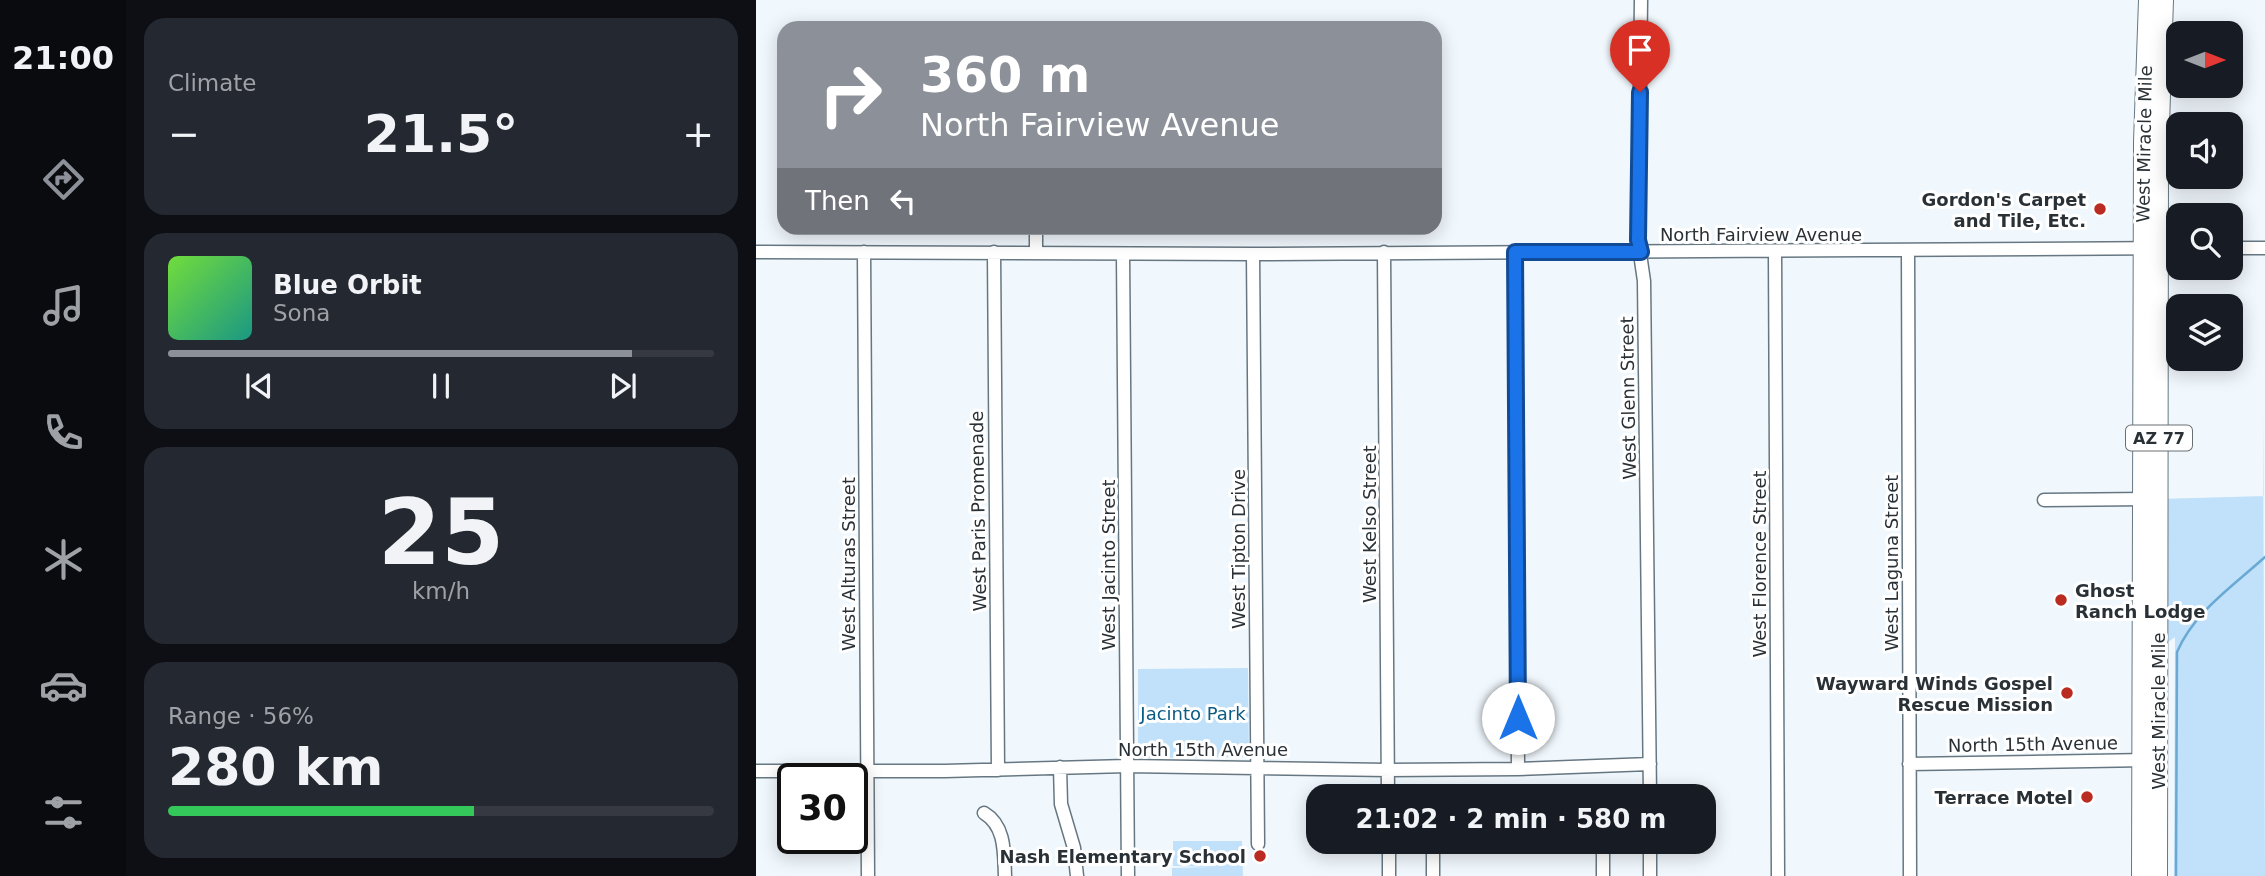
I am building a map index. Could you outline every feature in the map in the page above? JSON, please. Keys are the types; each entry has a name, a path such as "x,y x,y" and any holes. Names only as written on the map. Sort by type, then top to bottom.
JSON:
{"highway":[{"name":"West Miracle Mile","path":"2148,0 2151,248 2150,760 2158,876"},
{"name":"West Miracle Mile","path":"2151,248 2160,117 2164,0"},
{"name":"West Miracle Mile","path":"2141,876 2150,760"}],"street":[{"name":"West Glenn Street","path":"1641,0 1638,240 1644,281 1650,784"},
{"path":"1035,253 1036,235"},
{"name":"North Fairview Avenue","path":"756,252 1253,254 2166,248"},
{"path":"2243,248 2265,248"},
{"name":"West Laguna Street","path":"1908,250 1915,557 1915,647 1909,764 1910,876"},
{"name":"West Alturas Street","path":"864,252 868,763"},
{"name":"West Paris Promenade","path":"994,252 998,770"},
{"path":"1515,252 1518,769"},
{"name":"West Florence Street","path":"1775,252 1778,876"},
{"name":"West Kelso Street","path":"1384,253 1388,784"},
{"name":"West Jacinto Street","path":"1123,254 1128,876"},
{"name":"West Tipton Drive","path":"1253,254 1258,844"},
{"path":"2044,500 2150,499"},
{"name":"North 15th Avenue","path":"1909,764 2150,760"},
{"name":"North 15th Avenue","path":"868,772 1127,766 1518,769 1650,764"},
{"path":"1060,767 1061,804 1074,848 1077,876"},
{"name":"North 15th Avenue","path":"756,771 777,771"},
{"name":"West Alturas Street","path":"868,772 869,876"},
{"path":"985,813 997,824 1002,838 1005,876"},
{"path":"1388,854 1389,876"},
{"path":"1433,854 1433,876"},
{"path":"1603,854 1603,876"},
{"path":"1650,854 1650,876"}],"green space":[{"path":"2263,411 2264,496 2263,496"},
{"path":"2263,496 2265,876 2174,876 2175,637 2158,650 2158,499"},
{"name":"Jacinto Park","path":"1248,668 1249,757 1138,758 1138,669"},
{"path":"1173,841 1242,841 1243,876 1172,876 1172,868 1212,867 1173,866"}],"waterway":[{"path":"2176,876 2177,652 2193,624 2204,612 2265,557"}],"place":[{"name":"Gordon's Carpet and Tile, Etc.","path":"2100,209"},
{"name":"Ghost Ranch Lodge","path":"2061,600"},
{"name":"Wayward Winds Gospel Rescue Mission","path":"2067,693"},
{"name":"Terrace Motel","path":"2087,797"},
{"name":"Nash Elementary School","path":"1260,856"}],"route":[{"path":"1518,718 1515,252 1641,252 1638,240 1640,92"}]}
